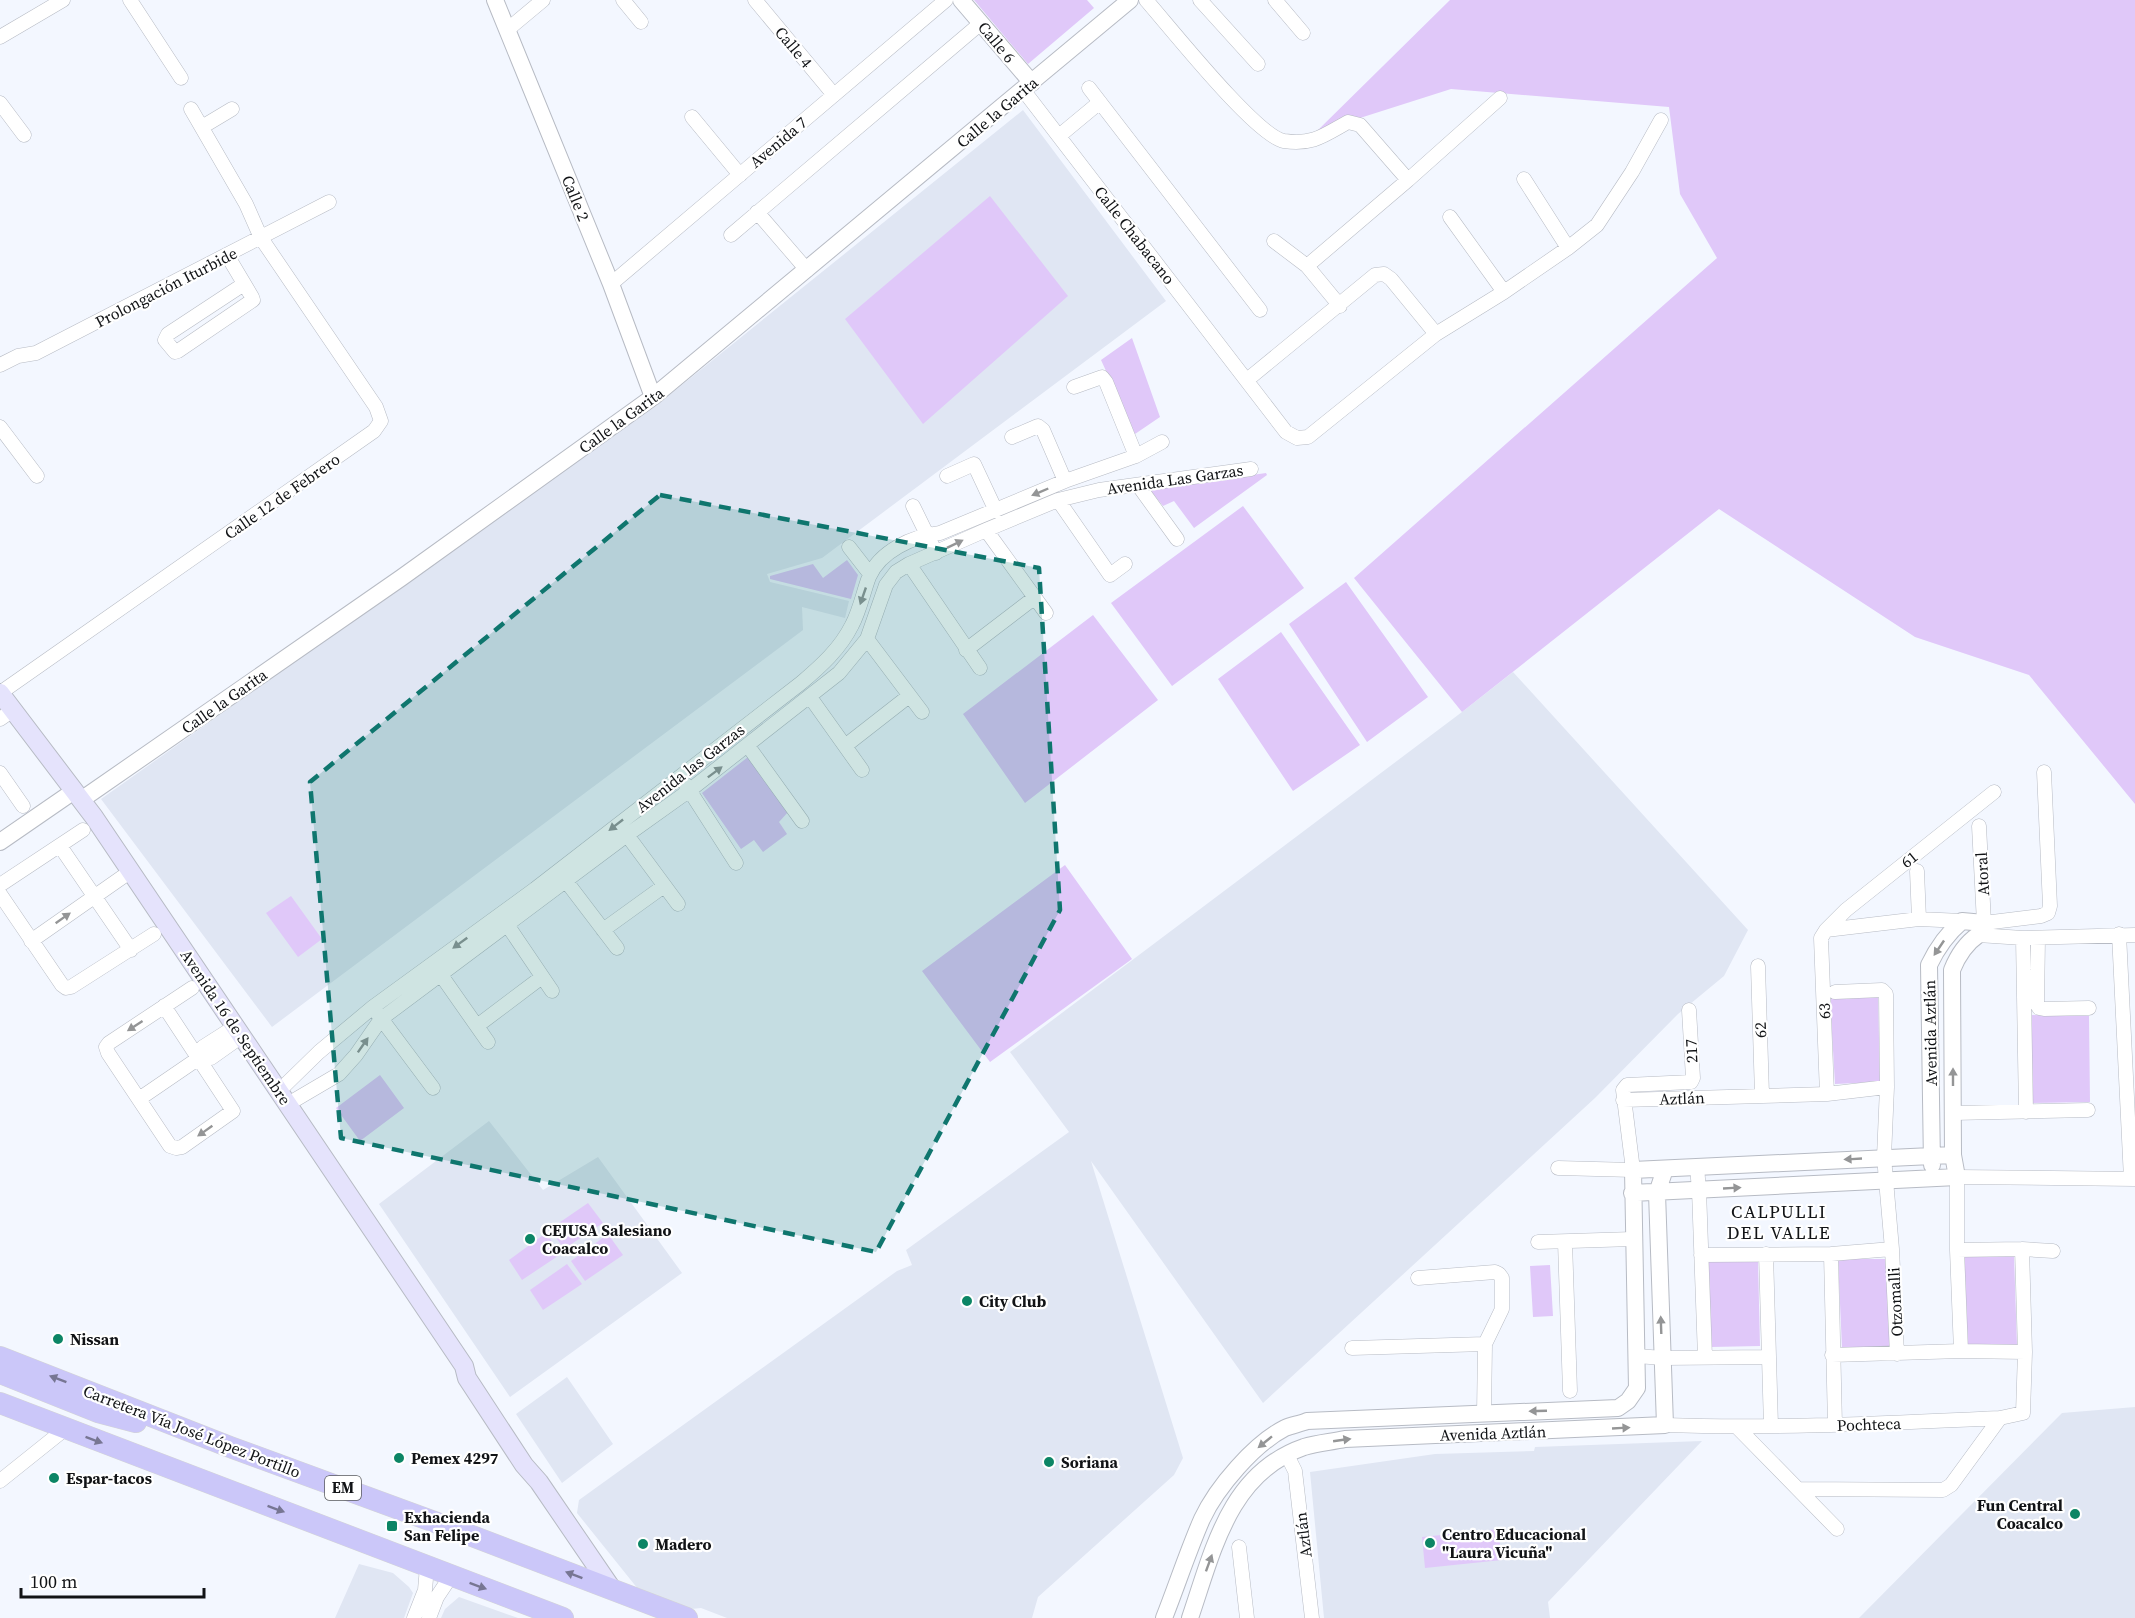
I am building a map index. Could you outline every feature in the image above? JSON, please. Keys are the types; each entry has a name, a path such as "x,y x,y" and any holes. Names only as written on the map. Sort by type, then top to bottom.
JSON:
{"main road":[{"name":"Avenida 16 de Septiembre","path":"3,704 78,796 130,871 464,1366 476,1375 533,1460 539,1482 612,1589"},
{"name":"Carretera Vía José López Portillo","path":"0,1357 230,1447 687,1618"},
{"path":"0,1373 98,1412 230,1447"},
{"path":"0,1403 65,1430 563,1618"}],"street":[{"path":"0,37 63,0"},
{"path":"130,0 181,78"},
{"name":"Calle 2","path":"495,0 611,284 653,397"},
{"path":"507,30 543,0"},
{"path":"623,0 641,22"},
{"name":"Calle 4","path":"755,0 834,95"},
{"name":"Avenida 7","path":"611,284 946,0"},
{"name":"Calle 6","path":"961,0 981,23 1028,87"},
{"name":"Calle la Garita","path":"0,842 78,796 401,578 653,397 1130,0"},
{"path":"1146,0 1248,117 1281,141 1315,141 1348,122 1360,125 1408,180"},
{"path":"1200,0 1258,64"},
{"path":"1275,0 1303,33"},
{"path":"731,235 981,23"},
{"name":"Calle Chabacano","path":"1028,87 1059,136 1286,432 1297,438 1308,437 1436,334"},
{"path":"1089,88 1260,310"},
{"path":"1307,266 1500,98"},
{"path":"1059,136 1100,102"},
{"path":"0,103 24,135"},
{"path":"191,108 246,204 261,238"},
{"path":"202,127 232,109"},
{"path":"692,117 740,174"},
{"path":"1247,380 1375,275 1384,274 1391,279 1436,334 1504,292 1597,225 1632,172 1661,120"},
{"path":"1524,179 1568,248"},
{"name":"Prolongación Iturbide","path":"0,365 18,356 36,353 329,202"},
{"path":"757,212 807,270"},
{"path":"1450,217 1504,292"},
{"name":"Calle 12 de Febrero","path":"3,704 374,431 381,421 376,407 261,238"},
{"path":"1274,241 1307,266 1340,306"},
{"path":"227,255 244,284 253,300 178,351 172,350 165,337 244,284"},
{"path":"1074,387 1101,377 1106,382 1136,456"},
{"path":"1012,437 1038,426 1043,430 1065,481"},
{"path":"0,427 37,476"},
{"name":"Avenida Las Garzas","path":"1095,472 1136,456 1162,442"},
{"path":"947,476 974,464 996,511"},
{"name":"Avenida Las Garzas","path":"1099,490 1251,469"},
{"path":"1095,472 1099,490"},
{"name":"Avenida las Garzas","path":"284,1097 318,1052 372,1008 538,893 679,776 829,659 853,624 870,574 895,548 909,540 940,533 1065,481 1095,472"},
{"path":"1138,485 1177,539"},
{"name":"Avenida las Garzas","path":"284,1097 339,1074 348,1066 381,1019 508,926 538,893 566,880 690,790 810,698 839,673 867,639 886,585 896,572 909,564 1058,500 1099,490"},
{"path":"1058,500 1110,574 1125,564"},
{"path":"913,506 936,553"},
{"path":"986,530 1046,613"},
{"path":"849,547 870,574"},
{"path":"909,564 980,668"},
{"path":"966,650 1034,598"},
{"path":"867,639 922,712"},
{"path":"845,746 909,696"},
{"path":"810,698 862,770"},
{"path":"748,746 802,820"},
{"path":"1981,929 2048,913 2050,906 2044,772"},
{"path":"0,773 23,806"},
{"path":"679,776 736,863"},
{"name":"61","path":"1826,930 1846,910 1994,792"},
{"name":"Atoral","path":"1979,826 1981,929"},
{"path":"0,885 83,830"},
{"path":"627,835 678,904"},
{"path":"60,846 131,950"},
{"path":"32,940 130,871"},
{"path":"1917,871 1919,919"},
{"path":"566,880 617,948"},
{"path":"603,930 664,886"},
{"path":"0,894 66,988 154,934"},
{"path":"1826,930 1919,919 1962,921 1981,929 2023,938 2135,935"},
{"name":"Avenida Aztlán","path":"1933,1178 1929,965 1936,951 1962,921"},
{"path":"508,926 552,991"},
{"name":"Avenida Aztlán","path":"1957,1177 1953,1155 1952,970 1967,943 1981,929"},
{"name":"63","path":"1826,930 1821,938 1827,1094"},
{"path":"1632,1193 1957,1177 2133,1179 2119,934"},
{"path":"2023,938 2026,1112"},
{"path":"2038,938 2037,1004 2039,1008 2089,1008"},
{"name":"62","path":"1758,966 1762,1095"},
{"path":"441,975 488,1042"},
{"path":"477,1026 542,977"},
{"path":"164,1006 232,1106 231,1113 182,1147 176,1148 170,1146 106,1047 109,1043 164,1006 192,988"},
{"path":"1834,992 1885,992 1887,1087 1884,1157"},
{"path":"372,1008 433,1088"},
{"name":"217","path":"1623,1100 1623,1090 1628,1085 1691,1082 1693,1078 1689,1011"},
{"path":"139,1099 199,1058 203,1047 239,1031"},
{"name":"Aztlán","path":"1623,1100 1827,1094 1887,1087"},
{"path":"1623,1100 1633,1170"},
{"path":"1953,1113 2088,1110"},
{"path":"1558,1168 1665,1169 1953,1155"},
{"name":"Otzomalli","path":"1884,1157 1892,1250 1897,1354"},
{"path":"1697,1167 1705,1357"},
{"path":"1665,1169 1657,1193 1665,1425"},
{"name":"Avenida Aztlán","path":"1164,1618 1203,1518 1217,1494 1243,1461 1268,1439 1286,1428 1307,1421 1618,1408 1628,1401 1637,1388 1633,1170"},
{"path":"1957,1177 1961,1351"},
{"path":"1538,1242 1633,1239"},
{"path":"1565,1242 1570,1391"},
{"path":"2022,1249 2025,1353"},
{"name":"Otzomalli","path":"1701,1255 1831,1254 1892,1250"},
{"path":"1957,1250 2052,1251"},
{"path":"1766,1254 1771,1426"},
{"path":"1831,1254 1835,1425"},
{"path":"1418,1278 1495,1272 1502,1278 1502,1309 1485,1344 1484,1414"},
{"path":"1352,1348 1485,1344"},
{"name":"Otzomalli","path":"1832,1355 1961,1351 2025,1353"},
{"name":"Pochteca","path":"1665,1425 1738,1428 2000,1418 2023,1413 2025,1353"},
{"path":"1637,1356 1663,1358 1769,1357"},
{"path":"1594,1409 1594,1430"},
{"path":"1800,1489 1947,1489 2000,1418"},
{"name":"Avenida Aztlán","path":"1190,1618 1221,1530 1234,1504 1257,1474 1287,1455 1305,1447 1345,1439 1594,1430 1665,1425"},
{"path":"1738,1428 1837,1529"},
{"path":"0,1481 65,1430"},
{"name":"Aztlán","path":"1287,1455 1295,1471 1312,1618"},
{"path":"1239,1547 1247,1618"},
{"path":"414,1618 425,1590 428,1567"},
{"path":"429,1618 437,1597 451,1576"}],"highlighted area":[{"path":"660,495 1039,568 1060,910 876,1252 341,1138 310,782"}],"shaded area":[{"path":"974,0 1087,0 1094,8 1028,64"},
{"path":"1450,0 2135,0 2135,804 2029,675 1915,637 1719,509 1462,712 1354,578 1717,258 1680,194 1669,107 1451,89 1316,132"},
{"path":"1023,110 1166,301 822,558 767,574 770,582 849,601 845,618 802,607 803,630 272,1027 101,799 657,405"},
{"path":"990,196 1068,296 923,424 845,319"},
{"path":"1132,338 1160,417 1135,434 1101,360"},
{"path":"1266,473 1267,475 1194,528 1174,501 1163,506 1150,490"},
{"path":"1243,506 1304,588 1172,686 1111,603"},
{"path":"847,560 858,575 851,599 770,579 770,576 813,564 823,578"},
{"path":"1346,582 1428,697 1367,742 1289,624"},
{"path":"1093,615 1158,700 1025,803 963,714"},
{"path":"1281,632 1360,745 1293,791 1218,679"},
{"path":"1513,672 1748,930 1724,976 1678,1014 1595,1098 1263,1403 1091,1161 1183,1458 1174,1475 1038,1597 1032,1618 727,1618 701,1608 682,1610 638,1589 577,1513 579,1500 897,1271 912,1265 906,1250 1069,1132 1010,1052"},
{"path":"748,757 789,811 779,822 787,834 763,852 754,840 741,849 702,793"},
{"path":"1065,865 1132,959 990,1062 922,971"},
{"path":"291,896 322,939 298,957 266,913"},
{"path":"1878,996 1880,1082 1835,1084 1830,999"},
{"path":"2032,1015 2089,1016 2090,1102 2032,1103"},
{"path":"380,1075 404,1108 360,1141 336,1108"},
{"name":"CEJUSA Salesiano Coacalco","path":"489,1121 543,1190 598,1157 682,1273 510,1397 379,1204"},
{"path":"588,1203 603,1223 564,1249 550,1229"},
{"path":"546,1233 561,1254 522,1280 509,1260"},
{"path":"608,1234 623,1255 585,1281 571,1261"},
{"path":"1963,1254 2014,1256 2017,1345 1968,1345"},
{"path":"1838,1259 1886,1259 1891,1347 1842,1348"},
{"path":"1758,1261 1760,1346 1711,1347 1708,1262"},
{"path":"567,1264 582,1284 543,1310 530,1290"},
{"path":"1550,1265 1553,1316 1533,1317 1530,1266"},
{"path":"567,1377 613,1444 562,1483 516,1414"},
{"path":"2135,1407 2135,1618 1859,1618 2062,1413"},
{"name":"Centro Educacional \"Laura Vicuña\"","path":"1702,1441 1548,1602 1550,1618 1324,1618 1310,1472 1435,1454 1534,1451 1535,1447"},
{"path":"1498,1529 1502,1560 1425,1568 1422,1537"},
{"path":"359,1564 393,1573 409,1587 413,1593 404,1618 335,1618"},
{"path":"459,1597 518,1618 441,1618 445,1609"}],"place":[{"name":"CEJUSA Salesiano Coacalco","path":"530,1239"},
{"name":"City Club","path":"967,1301"},
{"name":"Nissan","path":"58,1339"},
{"name":"Pemex 4297","path":"399,1458"},
{"name":"Soriana","path":"1049,1462"},
{"name":"Espar-tacos","path":"54,1478"},
{"name":"Fun Central Coacalco","path":"2075,1514"},
{"name":"Exhacienda San Felipe","path":"392,1526"},
{"name":"Centro Educacional \"Laura Vicuña\"","path":"1430,1543"},
{"name":"Madero","path":"643,1544"}],"district":[{"name":"CALPULLI DEL VALLE","path":"1779,1222"}]}
